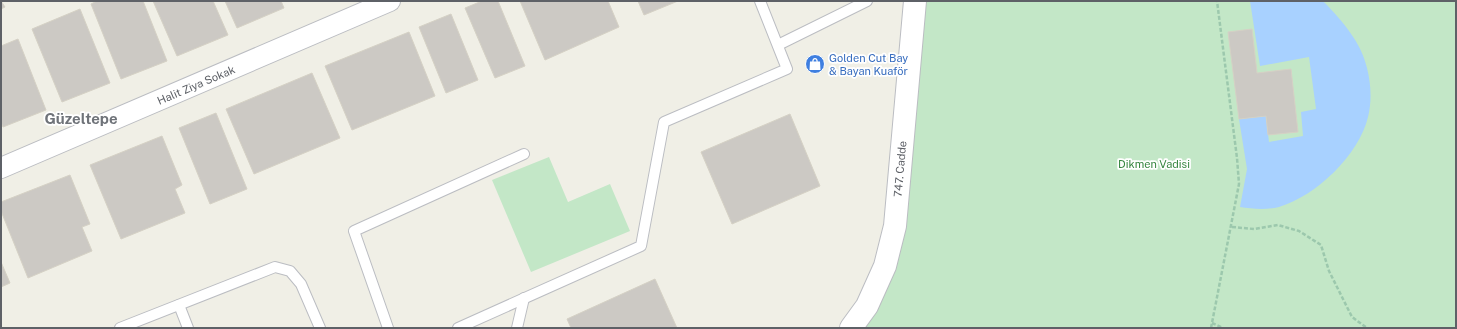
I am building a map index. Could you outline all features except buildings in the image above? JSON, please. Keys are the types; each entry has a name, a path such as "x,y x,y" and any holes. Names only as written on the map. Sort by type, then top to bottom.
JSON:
{"street":[{"name":"Halit Ziya Sokak","path":"1,168 390,1"},
{"name":"747. Cadde","path":"851,328 867,306 885,266 895,226 915,1"}],"lane":[{"path":"458,328 641,246 664,122 788,69 760,1"},
{"path":"778,45 867,1"},
{"path":"388,328 354,231 524,154"},
{"path":"120,328 275,267 290,271 301,284 320,328"},
{"path":"517,328 524,298"},
{"path":"179,305 188,328"}],"path":[{"path":"1211,328 1232,227 1239,184 1217,1"},
{"path":"1232,227 1254,229 1278,225 1299,231 1321,245 1329,271 1352,317 1367,328"},
{"path":"1212,324 1223,328"}],"green space":[{"name":"Dikmen Vadisi","path":"915,1 1456,1 1456,328 851,328 885,266"},
{"path":"549,157 568,202 610,184 630,231 531,272 492,180"}],"water":[{"path":"1250,1 1322,1 1325,3 1345,25 1356,41 1364,59 1370,86 1370,105 1368,117 1356,146 1346,159 1321,184 1307,194 1293,202 1270,209 1240,207 1247,169 1239,119 1266,116 1269,142 1303,136 1301,112 1316,109 1309,57 1260,66"}],"place":[{"name":"Golden Cut Bay & Bayan Kuaför","path":"815,64"}],"district":[{"name":"Güzeltepe","path":"81,118"}]}
